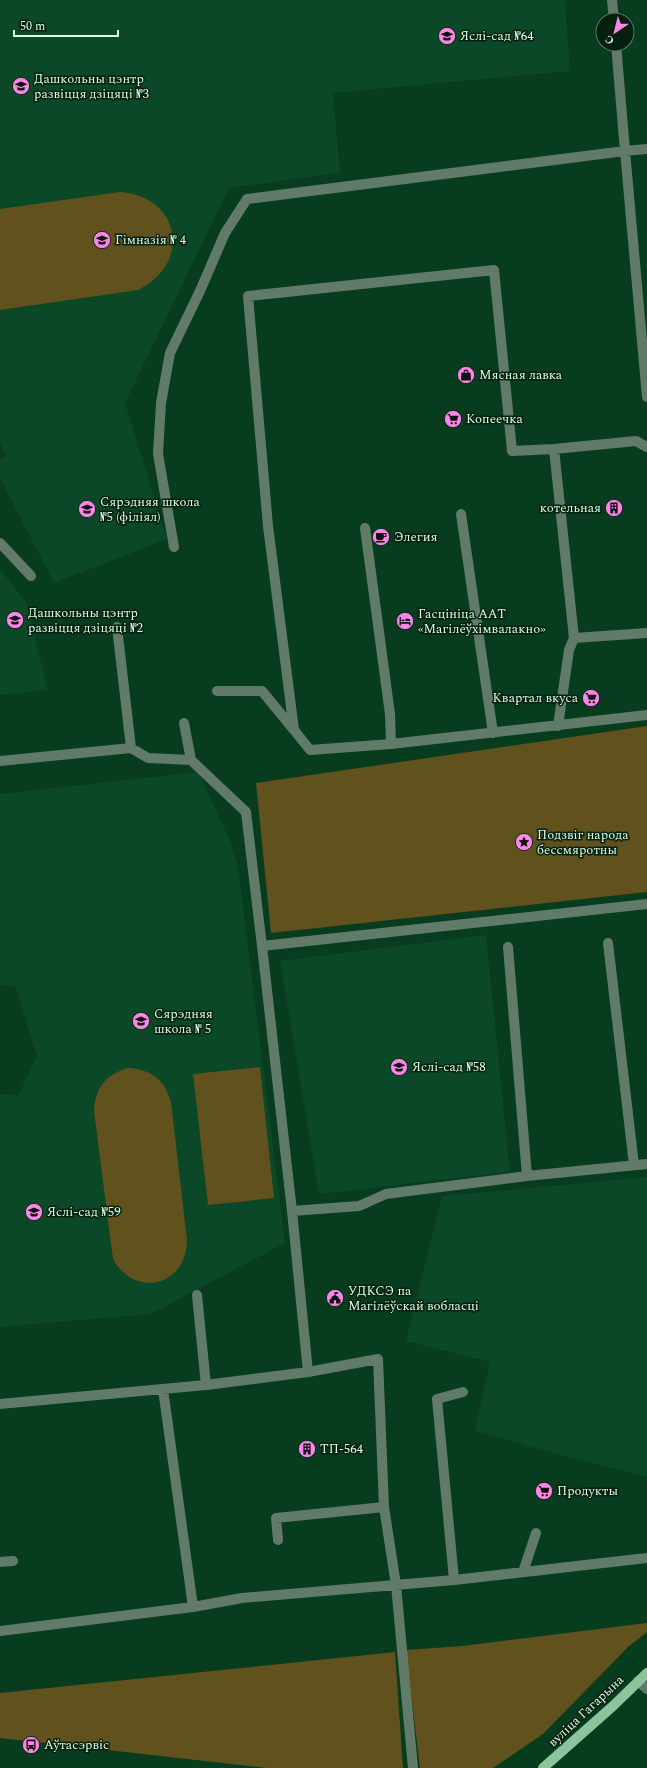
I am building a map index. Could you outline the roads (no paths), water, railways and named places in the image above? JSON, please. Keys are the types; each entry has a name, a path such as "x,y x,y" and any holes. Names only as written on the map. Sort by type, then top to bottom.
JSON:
{"main road":[{"name":"вуліца Гагарына","path":"543,1768 613,1706 647,1673"}],"lane":[{"path":"612,0 613,12"},
{"path":"617,52 647,397"},
{"path":"174,547 158,454 161,403 170,353 200,291 225,233 246,199 647,149"},
{"path":"294,730 268,526 248,296 494,270 512,451 554,449 636,441 647,447"},
{"path":"554,449 574,638 569,650 558,726"},
{"path":"461,514 493,733"},
{"path":"365,528 390,714 391,744"},
{"path":"0,543 31,576"},
{"path":"117,627 132,748"},
{"path":"574,638 647,633"},
{"path":"217,690 262,691 310,750 391,744 647,715"},
{"path":"184,723 191,760 246,812 292,1211 308,1372"},
{"path":"0,761 132,748 148,758 191,760"},
{"path":"262,946 647,904"},
{"path":"608,943 634,1165"},
{"path":"508,947 528,1176"},
{"path":"292,1211 359,1206 386,1194 528,1176 647,1164"},
{"path":"197,1295 206,1385"},
{"path":"0,1404 206,1385 308,1372 378,1360 384,1507 396,1585 413,1768"},
{"path":"163,1389 193,1606"},
{"path":"454,1580 437,1398 463,1392"},
{"path":"278,1540 276,1518 384,1507"},
{"path":"523,1572 536,1533"},
{"path":"0,1631 193,1606 242,1598 454,1580 647,1558"},
{"path":"0,1562 13,1561"},
{"path":"638,1681 647,1689"}],"place":[{"name":"Яслі-сад №64","path":"447,36"},
{"name":"Дашкольны цэнтр развіцця дзіцяці №3","path":"21,86"},
{"name":"Гімназія № 4","path":"102,240"},
{"name":"Мясная лавка","path":"466,375"},
{"name":"Копеечка","path":"453,419"},
{"name":"котельная","path":"614,508"},
{"name":"Сярэдняя школа №5 (філіял)","path":"87,509"},
{"name":"Элегия","path":"381,537"},
{"name":"Дашкольны цэнтр развіцця дзіцяці №2","path":"15,620"},
{"name":"Гасцініца ААТ «Магілёўхімвалакно»","path":"405,621"},
{"name":"Квартал вкуса","path":"591,698"},
{"name":"Подзвіг народа бессмяротны","path":"524,842"},
{"name":"Сярэдняя школа № 5","path":"141,1021"},
{"name":"Яслі-сад №58","path":"399,1067"},
{"name":"Яслі-сад №59","path":"34,1212"},
{"name":"УДКСЭ па Магілёўскай вобласці","path":"335,1298"},
{"name":"ТП-564","path":"307,1449"},
{"name":"Продукты","path":"544,1491"},
{"name":"Аўтасэрвіс","path":"31,1745"}]}
